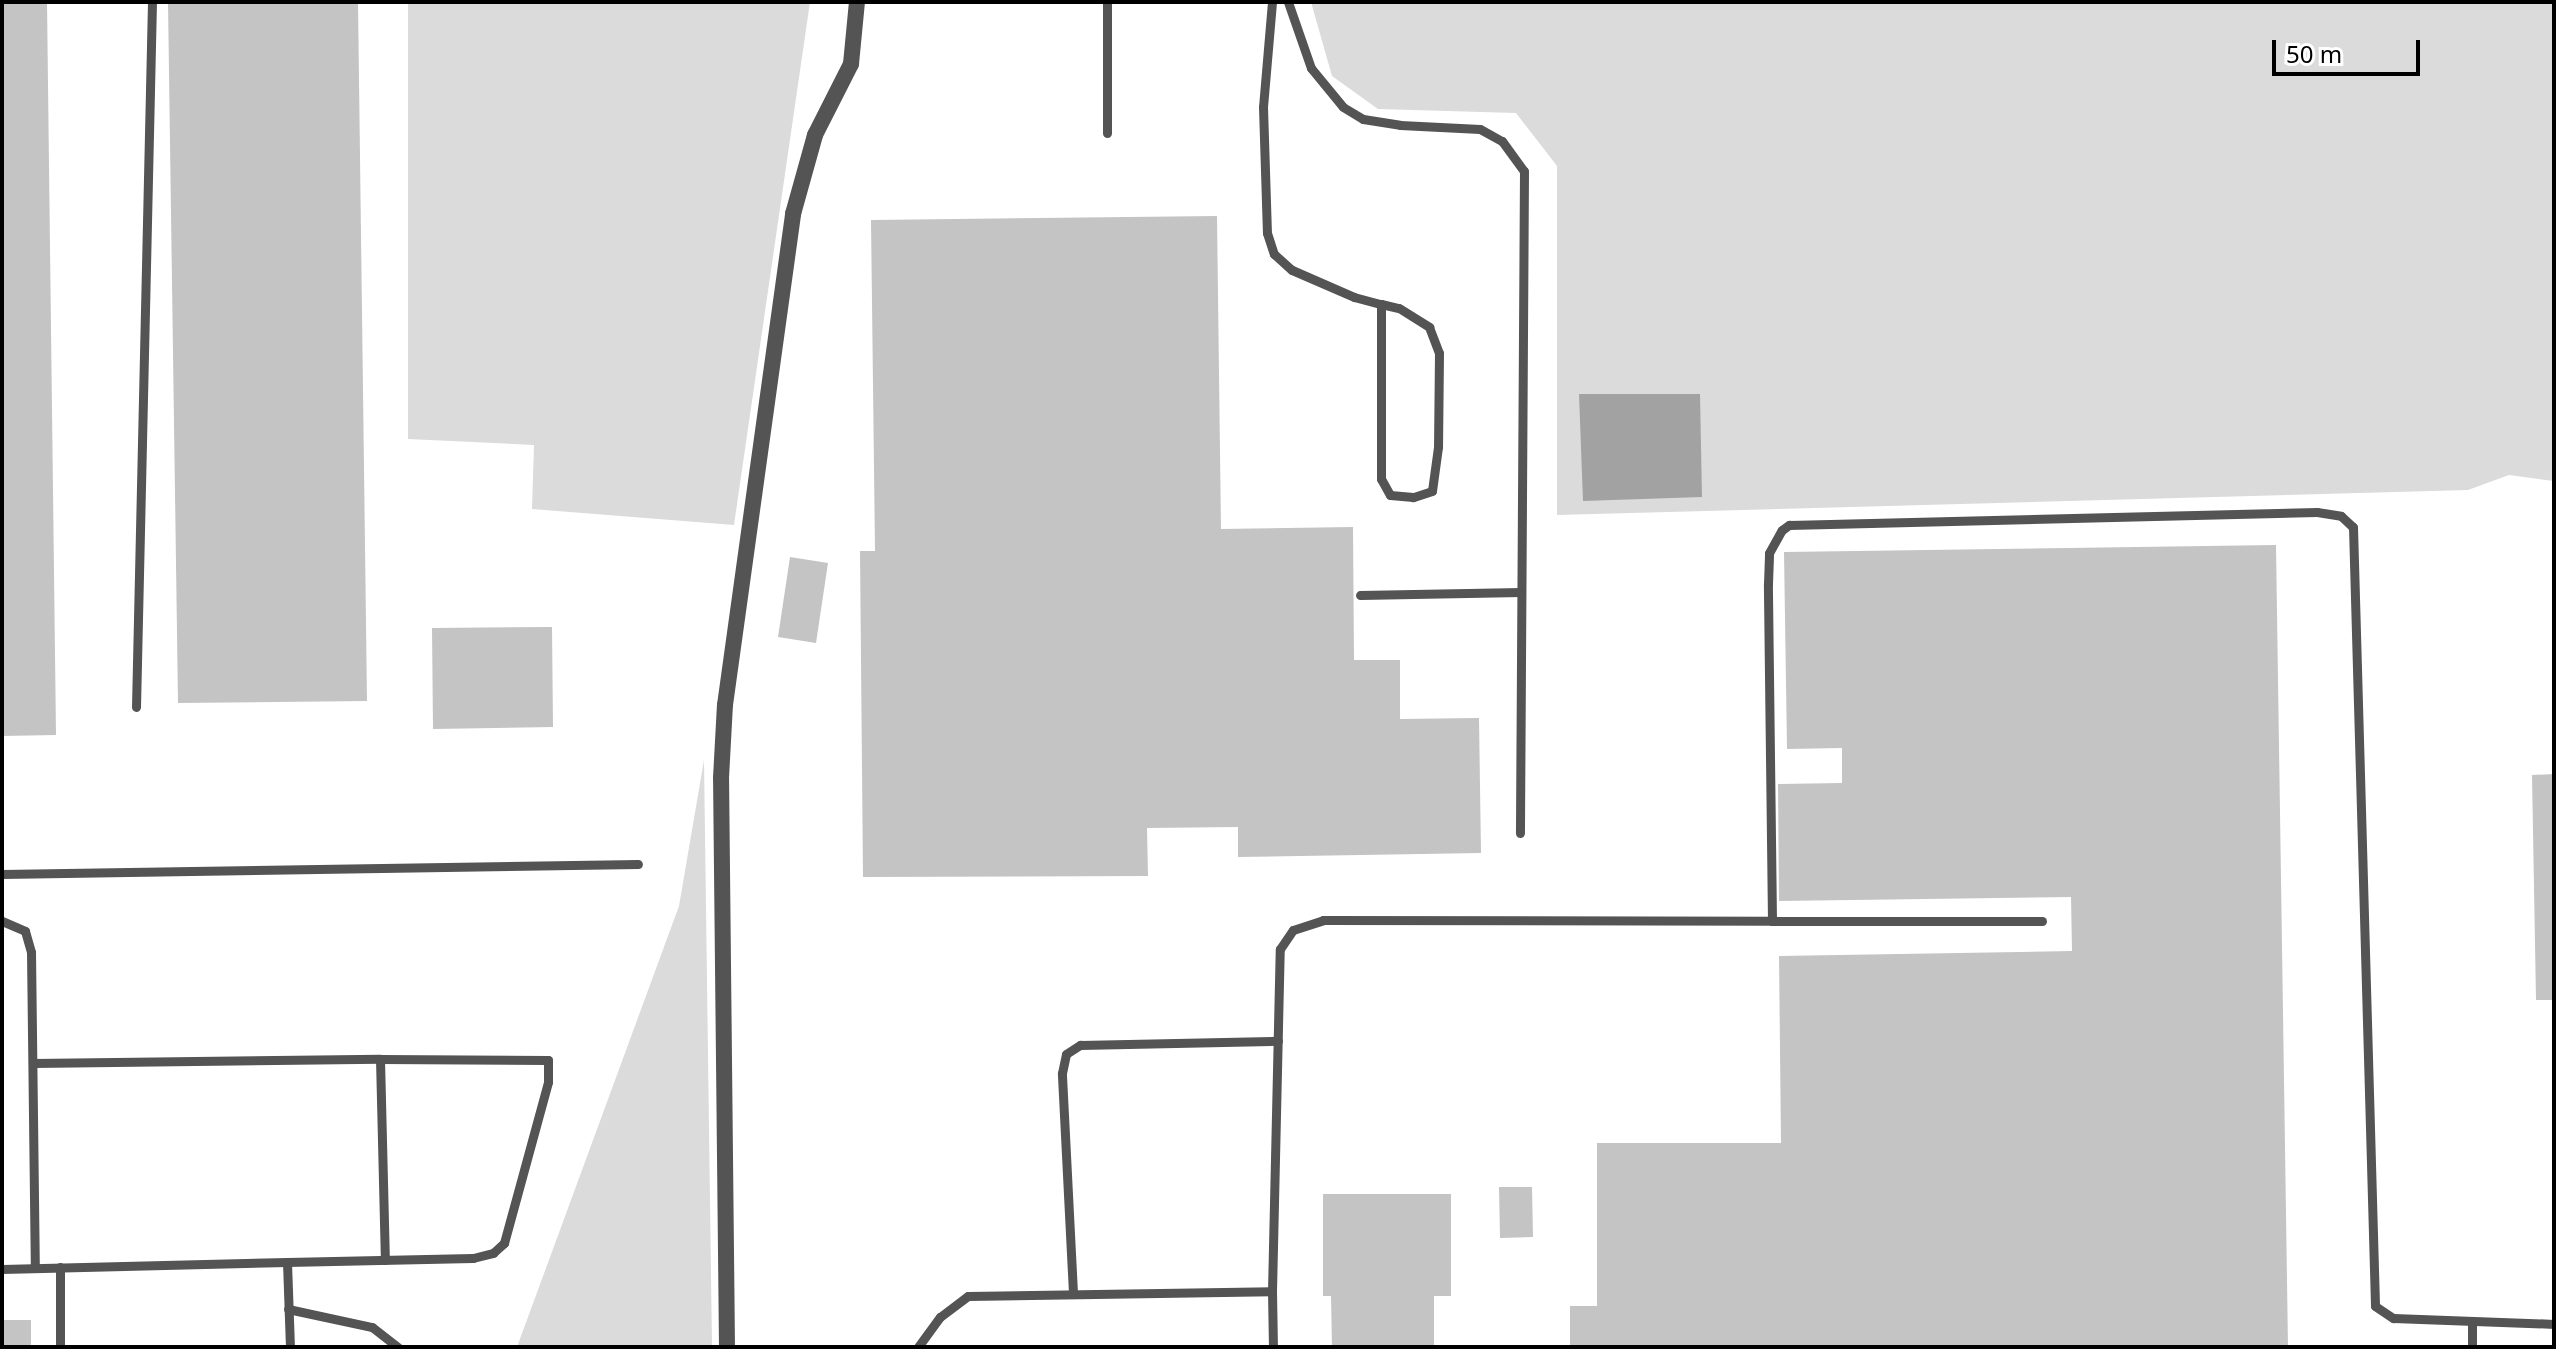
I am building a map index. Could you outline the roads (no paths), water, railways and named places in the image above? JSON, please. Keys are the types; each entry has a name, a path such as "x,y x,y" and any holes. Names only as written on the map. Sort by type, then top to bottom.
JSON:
{"street":[{"path":"727,1347 721,778 725,705 793,214 815,135 851,64 857,2"}],"lane":[{"path":"136,707 152,2"},
{"path":"1107,2 1107,133"},
{"path":"1272,2 1263,107 1267,233 1274,254 1292,270 1417,316 1429,327 1439,353 1432,491 1413,497 1390,495 1381,479 1381,304"},
{"path":"1288,2 1311,68 1343,107 1363,119 1400,125 1480,129 1502,141 1524,171 1520,833"},
{"path":"1772,921 1769,553 1782,530 1789,525 2269,513 2341,516 2353,527 2373,1300 2380,1313 2393,1318 2554,1324"},
{"path":"1360,595 1521,592"},
{"path":"2,874 638,864"},
{"path":"2,921 17,925 29,940 35,1268"},
{"path":"1273,1347 1280,949 1284,938 1307,924 2042,921"},
{"path":"1073,1293 1062,1073 1066,1054 1080,1045 1278,1041"},
{"path":"2,1269 473,1258 493,1253 504,1243 550,1065 542,1057 33,1063"},
{"path":"380,1059 385,1260"},
{"path":"287,1262 290,1347"},
{"path":"60,1267 60,1347"},
{"path":"918,1347 940,1317 968,1296 1272,1291"},
{"path":"288,1309 372,1327 398,1347"},
{"path":"2472,1321 2472,1347"}]}
